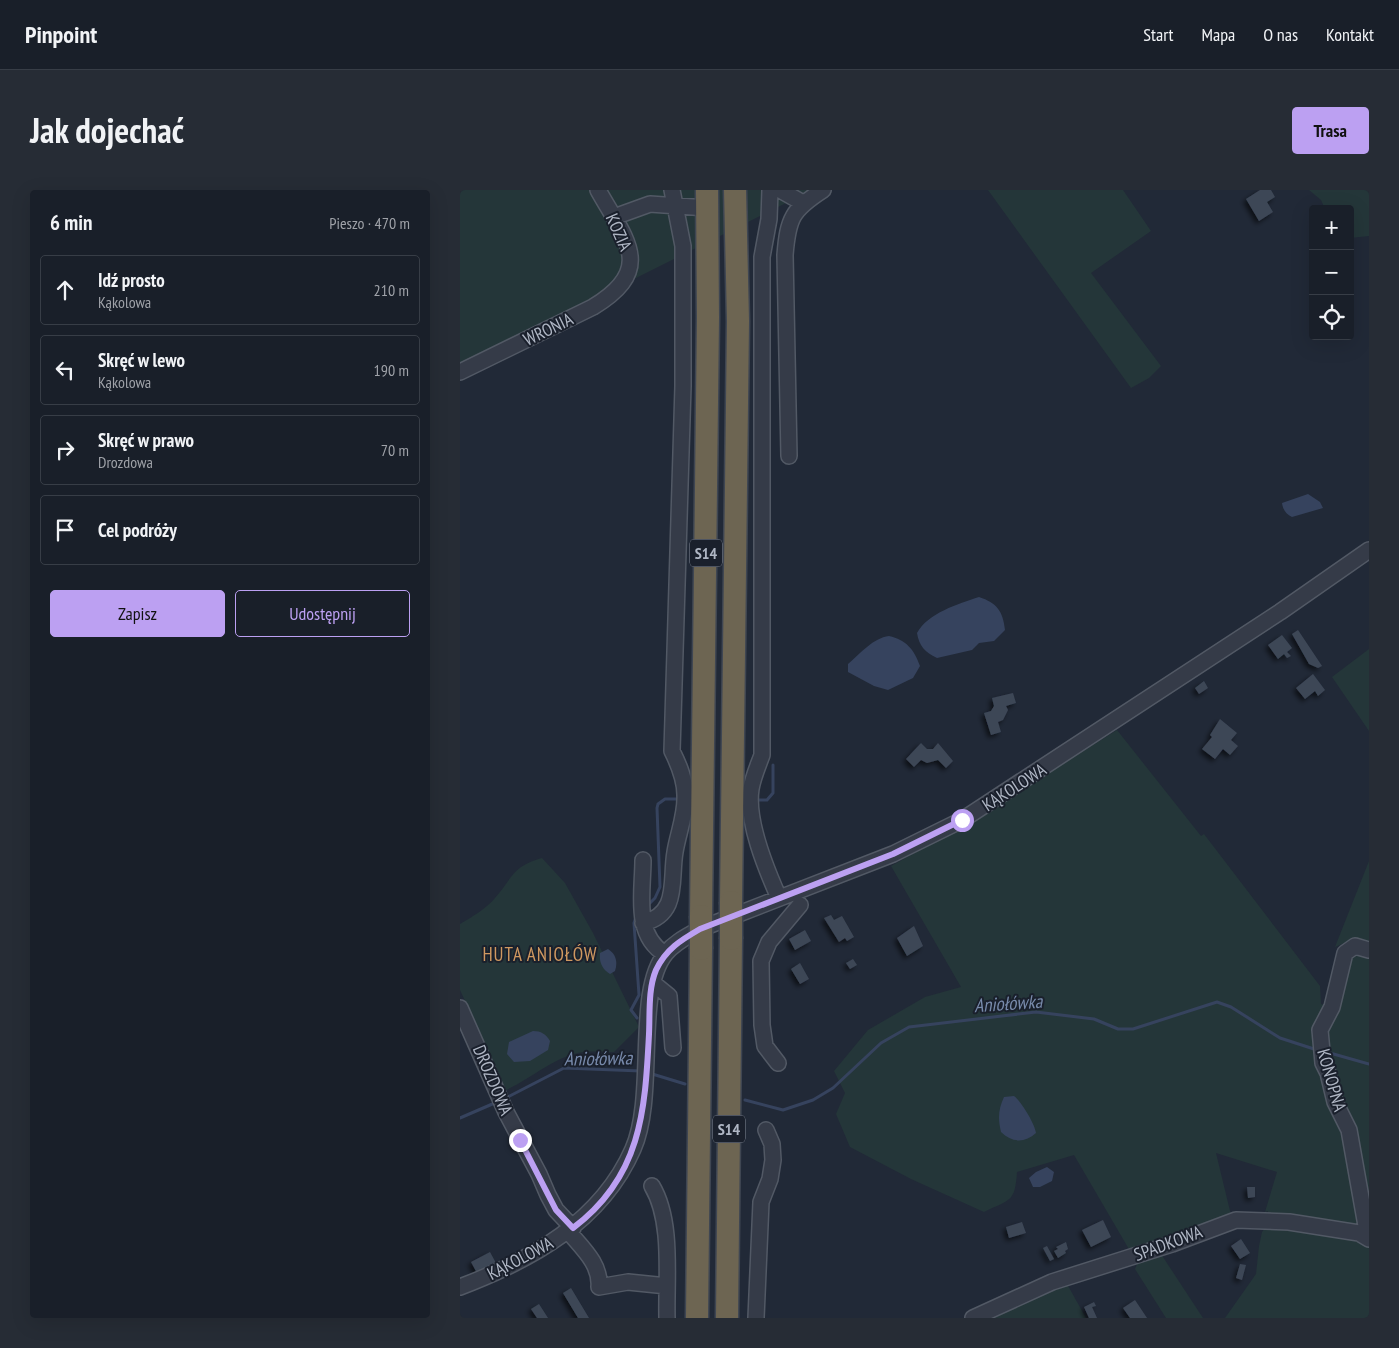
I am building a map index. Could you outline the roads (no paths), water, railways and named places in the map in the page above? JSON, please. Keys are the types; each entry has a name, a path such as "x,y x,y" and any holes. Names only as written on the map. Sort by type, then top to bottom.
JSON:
{"highway":[{"name":"S14","path":"727,1318 738,321 736,190"},
{"name":"S14","path":"697,1318 708,317 707,199"}],"street":[{"name":"KOZIA","path":"598,190 629,246 631,261 628,275"},
{"path":"643,923 652,921 670,901 674,854 685,811 682,772 672,751 683,386 683,246 672,190"},
{"path":"770,190 769,219 762,257 762,755 751,790 754,827 767,873 779,898"},
{"path":"780,190 803,203"},
{"path":"789,456 785,255 787,228 795,211 803,203 823,190"},
{"path":"614,217 650,204 674,207 707,199"},
{"name":"WRONIA","path":"460,372 593,307 611,296 628,275"},
{"name":"KĄKOLOWA","path":"460,1287 499,1272 571,1230 606,1196 621,1174 634,1148 646,1090 653,983 656,971 665,954 676,943 700,929 893,854 962,820 1280,612 1369,550"},
{"path":"643,860 643,923 648,939 655,948 665,954"},
{"path":"778,1063 765,1046 762,1025 761,961 769,942 800,905"},
{"name":"KONOPNA","path":"1369,950 1355,946 1345,953 1332,1008 1320,1030 1323,1062 1332,1086 1335,1102 1349,1130 1369,1238"},
{"path":"653,983 669,996 673,1048"},
{"name":"DROZDOWA","path":"460,1008 501,1100 548,1195 556,1210 594,1263 600,1276 599,1287 628,1282 667,1286"},
{"path":"756,1318 761,1202 770,1179 773,1160 772,1144 766,1130"},
{"path":"652,1186 660,1199 666,1233 667,1318"},
{"name":"SPADKOWA","path":"973,1318 1052,1282 1172,1244 1236,1220 1289,1222 1359,1233 1369,1238"}],"water":[{"path":"1308,494 1320,502 1323,508 1292,517 1285,512 1282,503"},
{"path":"979,597 995,605 1003,618 1005,630 994,641 979,643 972,650 937,658 923,648 917,633 928,620 944,610"},
{"path":"889,636 905,643 915,655 920,666 913,678 888,690 874,686 848,672 848,664 862,651 872,643"},
{"path":"608,949 615,956 616,961 615,971 610,974 603,968 600,959 600,953"},
{"path":"533,1031 543,1033 550,1041 548,1050 530,1061 514,1062 507,1054 509,1042"},
{"path":"1014,1096 1027,1113 1036,1133 1027,1139 1014,1140 1001,1132 999,1119 1002,1102 1004,1097"},
{"path":"1047,1167 1054,1172 1052,1181 1040,1187 1033,1187 1029,1178"}],"waterway":[{"path":"757,800 767,800 773,793 773,765"},
{"path":"650,903 655,898 660,887 658,804 665,799 679,799"},
{"path":"636,917 634,923 639,995 631,1010 637,1018"},
{"name":"Aniołówka","path":"745,1100 783,1110 813,1100 833,1088 881,1043 909,1027 1036,1012 1094,1019 1118,1029 1133,1029 1217,1002 1231,1007 1280,1038 1314,1049"},
{"name":"Aniołówka","path":"1330,1053 1369,1064"},
{"name":"Aniołówka","path":"504,1099 564,1068 641,1071"},
{"name":"Aniołówka","path":"649,1073 685,1084"},
{"name":"Aniołówka","path":"460,1118 497,1102"}],"district":[{"name":"HUTA ANIOŁÓW","path":"540,954"}]}
